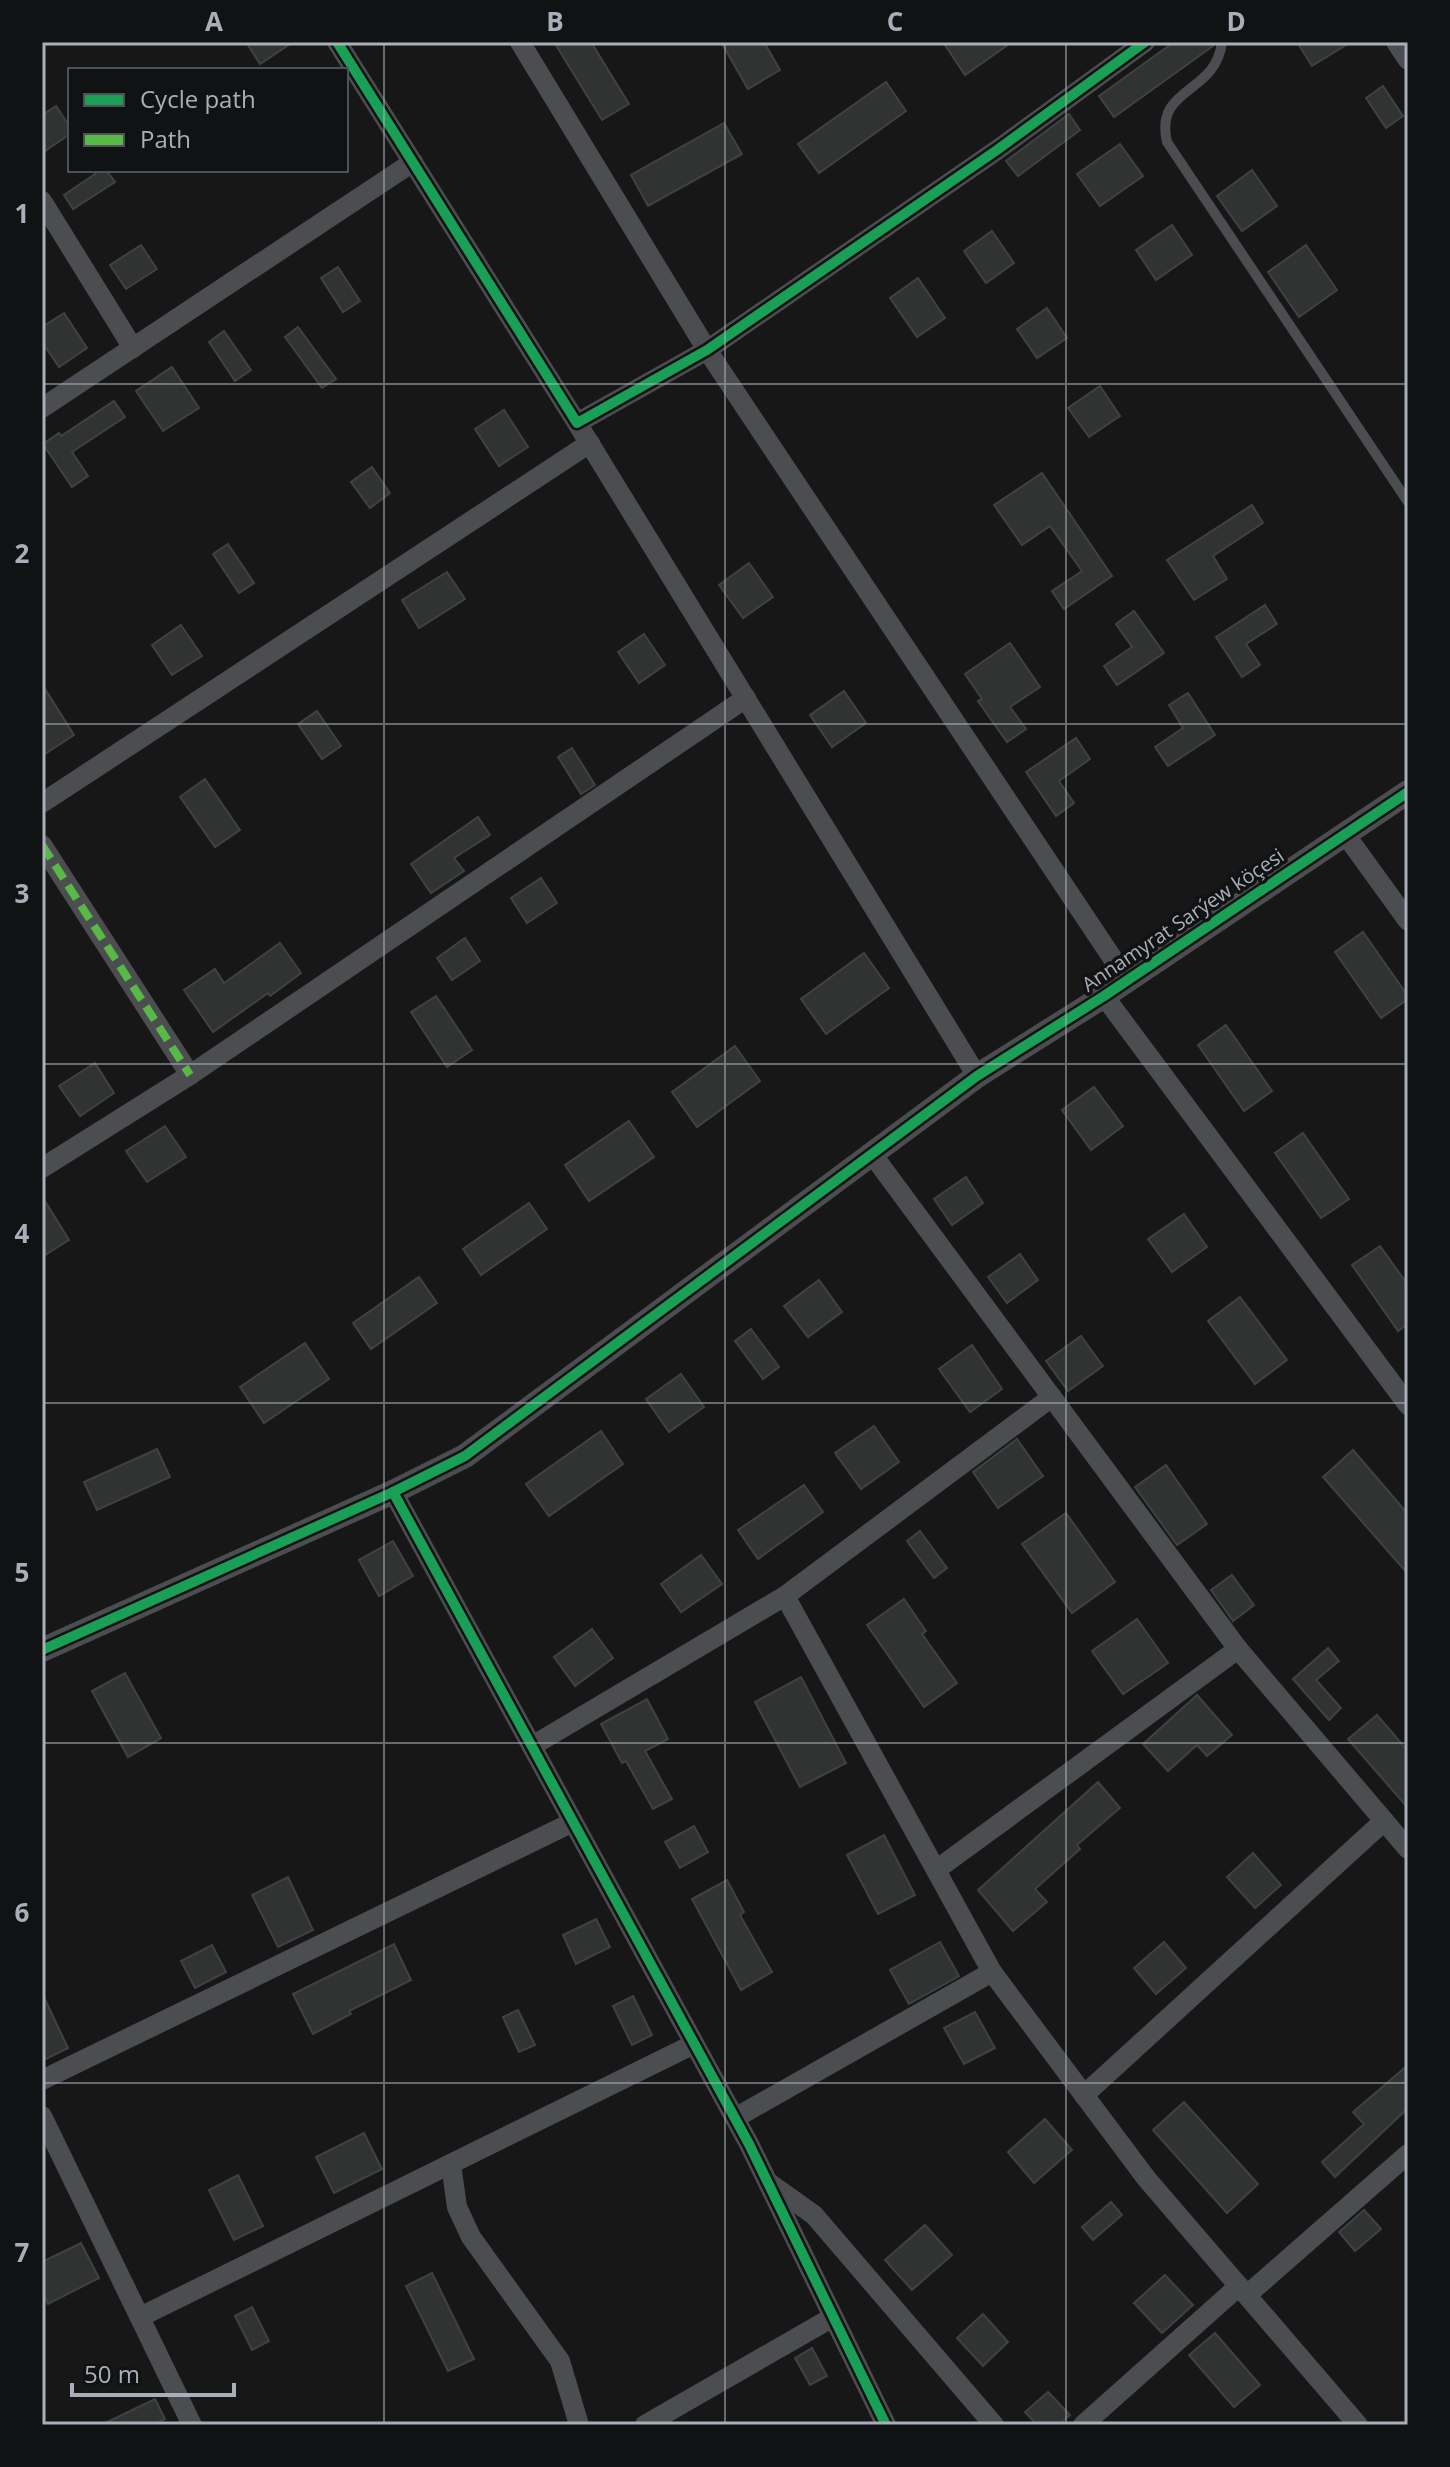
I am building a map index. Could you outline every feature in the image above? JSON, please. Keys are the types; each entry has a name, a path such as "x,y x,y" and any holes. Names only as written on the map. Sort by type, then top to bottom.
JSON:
{"street":[{"path":"337,42 590,443 977,1076"},
{"path":"520,42 707,350 1127,980"},
{"path":"577,423 707,350 997,150 1145,42"},
{"path":"1396,42 1408,60"},
{"path":"42,408 413,162"},
{"path":"42,201 133,348"},
{"path":"42,803 590,443"},
{"path":"42,1168 190,1075 746,698"},
{"name":"Annamyrat Sarýew köçesi","path":"42,1650 393,1492 465,1456 977,1076 1104,996 1408,792"},
{"path":"1345,834 1408,921"},
{"path":"42,845 190,1075"},
{"path":"1104,996 1408,1405"},
{"path":"872,1154 1238,1649 1408,1849"},
{"path":"532,1746 785,1596 1052,1397"},
{"path":"393,1492 735,2118 886,2425"},
{"path":"785,1596 992,1972 1146,2178 1358,2425"},
{"path":"936,1870 1238,1649"},
{"path":"1084,2095 1384,1821"},
{"path":"42,2080 573,1822"},
{"path":"735,2118 992,1972"},
{"path":"140,2317 694,2044"},
{"path":"42,2116 192,2425"},
{"path":"1083,2425 1408,2154"},
{"path":"451,2164 457,2207 471,2237 560,2361 579,2425"},
{"path":"768,2183 814,2215 994,2425"},
{"path":"645,2425 833,2317"}],"lane":[{"path":"1222,42 1209,75 1165,114 1163,126 1167,142 1408,502"}],"building":[{"path":"246,42 293,42 260,64"},
{"path":"554,42 591,42 629,104 602,120"},
{"path":"721,42 764,42 780,70 748,89"},
{"path":"943,42 1012,42 965,75"},
{"path":"1174,42 1214,42 1213,46 1114,117 1099,96"},
{"path":"1297,42 1351,42 1312,66"},
{"path":"886,82 906,111 819,173 798,144"},
{"path":"1383,86 1403,116 1386,128 1366,98"},
{"path":"56,106 68,124 68,135 42,153 42,115"},
{"path":"1069,114 1080,130 1018,176 1006,161"},
{"path":"724,123 742,154 648,206 631,175"},
{"path":"1120,144 1143,176 1100,206 1077,174"},
{"path":"1252,170 1277,206 1242,231 1217,196"},
{"path":"98,172 108,172 115,182 73,209 64,195"},
{"path":"1172,225 1192,255 1156,280 1136,250"},
{"path":"992,231 1014,263 986,283 964,251"},
{"path":"141,245 157,269 126,289 110,265"},
{"path":"1306,245 1337,290 1299,317 1268,272"},
{"path":"338,267 360,301 343,312 321,278"},
{"path":"918,278 945,318 917,337 890,298"},
{"path":"1047,308 1067,338 1037,358 1017,329"},
{"path":"64,313 87,348 59,367 42,342 42,327"},
{"path":"298,327 336,379 322,388 285,337"},
{"path":"224,331 251,370 235,381 209,342"},
{"path":"172,367 199,408 163,431 136,391"},
{"path":"1100,386 1120,416 1089,437 1068,408"},
{"path":"114,401 125,417 72,452 88,476 72,487 43,444 59,433 61,436"},
{"path":"504,410 528,447 499,466 475,429"},
{"path":"372,467 390,493 370,508 351,482"},
{"path":"1042,473 1112,576 1064,609 1052,591 1082,571 1050,526 1022,545 994,505"},
{"path":"1252,505 1263,523 1213,556 1227,579 1194,600 1167,560"},
{"path":"228,544 254,583 239,593 213,554"},
{"path":"749,563 773,597 743,618 719,585"},
{"path":"447,572 465,599 419,628 402,600"},
{"path":"1265,605 1277,624 1246,644 1260,665 1242,677 1216,637"},
{"path":"1134,611 1164,653 1117,685 1104,666 1132,647 1116,624"},
{"path":"181,625 202,656 172,675 152,645"},
{"path":"644,634 665,665 639,683 618,652"},
{"path":"1010,643 1040,687 1010,707 1026,729 1007,742 978,701 982,699 965,674"},
{"path":"42,684 74,735 42,756"},
{"path":"844,691 866,723 832,747 810,715"},
{"path":"1188,693 1215,735 1168,766 1155,747 1183,728 1169,705"},
{"path":"317,711 341,746 322,759 298,724"},
{"path":"1076,738 1090,759 1059,781 1074,803 1056,816 1026,772"},
{"path":"572,748 595,785 581,794 558,757"},
{"path":"205,779 240,830 215,847 180,797"},
{"path":"478,817 490,835 454,858 464,871 431,893 411,864"},
{"path":"541,878 557,903 527,923 511,898"},
{"path":"1363,932 1408,996 1381,1018 1335,952"},
{"path":"465,938 480,961 452,980 437,958"},
{"path":"280,943 301,973 213,1032 184,990 215,969 224,983"},
{"path":"864,953 889,988 826,1034 801,999"},
{"path":"436,996 472,1050 447,1067 411,1012"},
{"path":"1226,1025 1272,1091 1244,1111 1198,1045"},
{"path":"735,1046 760,1081 697,1127 672,1092"},
{"path":"95,1063 114,1093 80,1116 59,1086"},
{"path":"1094,1087 1123,1126 1091,1150 1062,1110"},
{"path":"629,1121 654,1157 589,1201 565,1165"},
{"path":"165,1126 186,1157 147,1182 126,1151"},
{"path":"1303,1133 1349,1199 1321,1218 1275,1153"},
{"path":"966,1177 983,1203 952,1225 934,1199"},
{"path":"42,1196 69,1240 42,1257"},
{"path":"529,1203 547,1229 481,1275 463,1249"},
{"path":"1184,1214 1207,1247 1172,1272 1148,1239"},
{"path":"1380,1246 1408,1285 1408,1324 1398,1331 1352,1265"},
{"path":"1020,1254 1038,1280 1007,1303 988,1277"},
{"path":"419,1277 437,1303 371,1349 353,1323"},
{"path":"819,1280 842,1312 808,1337 784,1306"},
{"path":"1240,1297 1287,1360 1255,1384 1208,1321"},
{"path":"751,1329 779,1367 763,1379 735,1341"},
{"path":"1081,1336 1103,1366 1068,1391 1046,1361"},
{"path":"305,1343 329,1379 264,1423 240,1387"},
{"path":"972,1345 1002,1389 970,1412 939,1369"},
{"path":"681,1374 704,1407 669,1432 646,1399"},
{"path":"874,1426 899,1462 861,1489 835,1453"},
{"path":"601,1431 623,1464 549,1516 526,1484"},
{"path":"1017,1439 1043,1476 998,1508 973,1472"},
{"path":"157,1449 170,1477 97,1510 84,1482"},
{"path":"1353,1450 1408,1514 1408,1574 1323,1477"},
{"path":"1166,1465 1207,1524 1177,1545 1135,1487"},
{"path":"804,1485 823,1512 758,1559 738,1530"},
{"path":"1066,1513 1115,1582 1072,1613 1022,1544"},
{"path":"920,1531 947,1568 934,1578 907,1541"},
{"path":"393,1541 413,1576 379,1596 359,1560"},
{"path":"701,1555 722,1584 681,1612 661,1584"},
{"path":"1232,1575 1254,1605 1233,1621 1211,1590"},
{"path":"904,1599 926,1631 922,1634 957,1683 924,1707 867,1625"},
{"path":"1137,1619 1168,1663 1123,1694 1092,1651"},
{"path":"592,1629 613,1658 575,1686 554,1657"},
{"path":"1328,1648 1339,1661 1316,1680 1341,1708 1329,1720 1293,1679"},
{"path":"125,1673 161,1738 128,1757 92,1691"},
{"path":"801,1677 846,1763 800,1787 755,1702"},
{"path":"1197,1695 1232,1735 1207,1756 1197,1745 1168,1771 1143,1744"},
{"path":"647,1699 668,1739 645,1751 672,1799 653,1809 626,1761 622,1763 601,1724"},
{"path":"1377,1715 1408,1751 1408,1808 1348,1739"},
{"path":"1098,1782 1120,1808 1077,1845 1080,1849 1035,1889 1047,1902 1013,1931 978,1890"},
{"path":"694,1826 708,1852 680,1868 665,1842"},
{"path":"884,1835 915,1895 878,1914 847,1855"},
{"path":"1253,1853 1281,1885 1255,1908 1227,1877"},
{"path":"288,1877 313,1930 278,1947 252,1895"},
{"path":"727,1880 744,1912 740,1915 772,1972 741,1990 692,1899"},
{"path":"596,1919 610,1947 576,1964 563,1935"},
{"path":"940,1942 959,1976 909,2004 890,1970"},
{"path":"1164,1942 1186,1968 1156,1994 1134,1968"},
{"path":"394,1944 411,1980 349,2011 351,2014 313,2034 293,1994"},
{"path":"212,1945 226,1972 195,1988 181,1961"},
{"path":"42,1993 68,2048 42,2061"},
{"path":"633,1996 652,2035 632,2045 613,2006"},
{"path":"518,2010 535,2045 519,2052 503,2017"},
{"path":"975,2012 995,2048 964,2064 944,2028"},
{"path":"1408,2065 1408,2108 1335,2177 1322,2162 1364,2124 1353,2112"},
{"path":"1184,2102 1258,2184 1227,2213 1153,2130"},
{"path":"1045,2119 1072,2150 1034,2183 1008,2152"},
{"path":"364,2133 382,2169 334,2193 316,2157"},
{"path":"238,2175 263,2226 234,2240 209,2190"},
{"path":"1111,2202 1122,2215 1093,2240 1082,2227"},
{"path":"1364,2210 1381,2229 1355,2251 1339,2232"},
{"path":"925,2225 952,2255 912,2290 885,2260"},
{"path":"81,2243 99,2278 48,2304 42,2291 42,2262"},
{"path":"432,2273 474,2359 448,2371 406,2286"},
{"path":"1165,2275 1193,2305 1162,2333 1134,2303"},
{"path":"252,2307 269,2341 252,2350 235,2316"},
{"path":"983,2314 1008,2342 983,2366 957,2338"},
{"path":"1215,2333 1260,2385 1234,2407 1189,2355"},
{"path":"812,2348 827,2376 810,2385 795,2358"},
{"path":"1048,2392 1070,2415 1059,2425 1037,2425 1025,2412"},
{"path":"155,2399 165,2419 152,2425 101,2425"}],"marked path":[{"path":"42,845 190,1075"}],"cycle path":[{"path":"337,42 577,423 707,350 997,150 1145,42"},
{"path":"42,1650 393,1492 465,1456 977,1076 1104,996 1408,792"},
{"path":"393,1492 749,2144 886,2425"}]}
